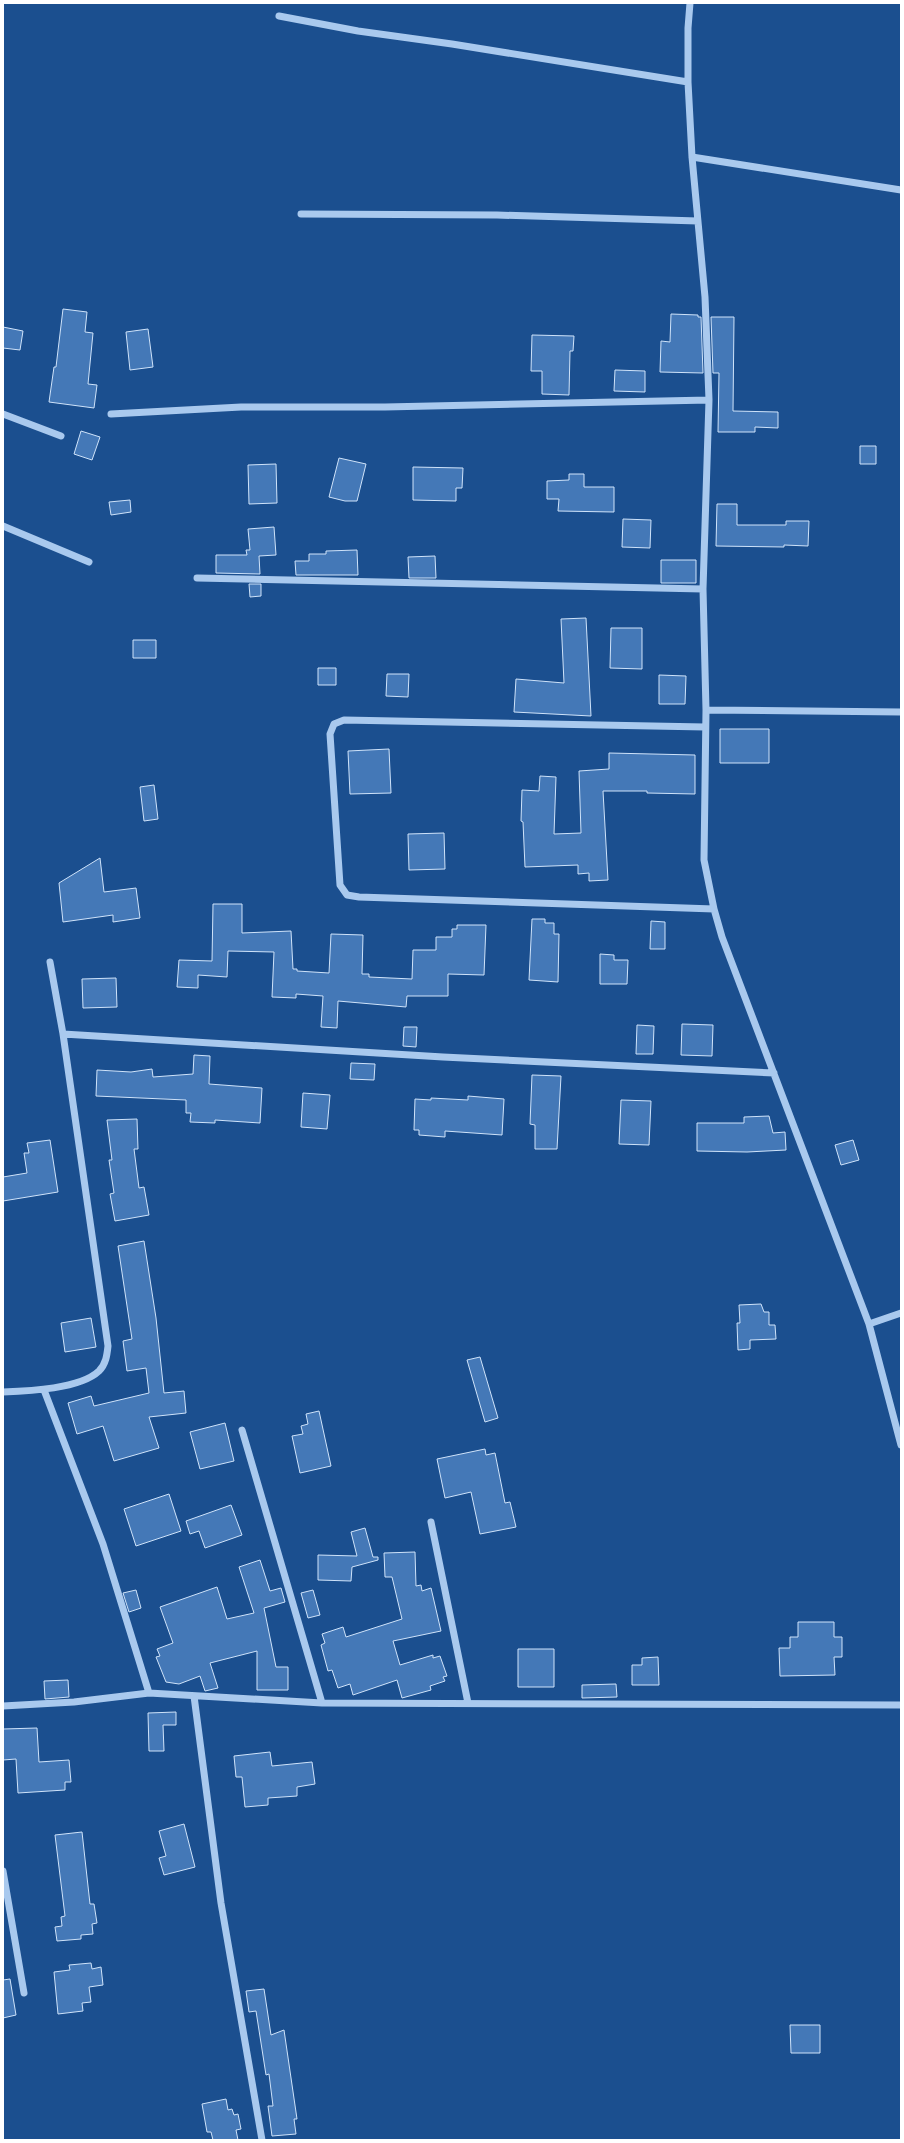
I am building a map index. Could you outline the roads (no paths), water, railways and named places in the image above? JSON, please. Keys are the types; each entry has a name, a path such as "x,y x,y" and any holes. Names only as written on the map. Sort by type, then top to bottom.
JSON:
{"street":[{"path":"690,3 688,28 688,82 692,157 705,297 710,400 703,588 706,710 704,860 714,909 869,1324 901,1443"},
{"path":"279,16 358,31 452,44 688,82"},
{"path":"692,157 901,190"},
{"path":"301,214 497,215 698,221"},
{"path":"111,414 241,407 400,406 710,400"},
{"path":"3,414 61,436"},
{"path":"3,526 89,562"},
{"path":"197,578 703,588"},
{"path":"706,710 901,712"},
{"path":"705,727 344,720 334,724 330,734 340,885 347,895 359,897 714,909"},
{"path":"3,1392 44,1390 88,1379 100,1370 107,1358 108,1346 63,1034 50,962"},
{"path":"63,1034 435,1056 774,1073"},
{"path":"869,1324 901,1313"},
{"path":"44,1390 103,1544 149,1693"},
{"path":"242,1430 322,1703"},
{"path":"431,1522 468,1703"},
{"path":"3,1706 74,1702 149,1693 322,1703 901,1705"},
{"path":"194,1696 221,1903 262,2140"},
{"path":"3,1871 24,1993"}]}
